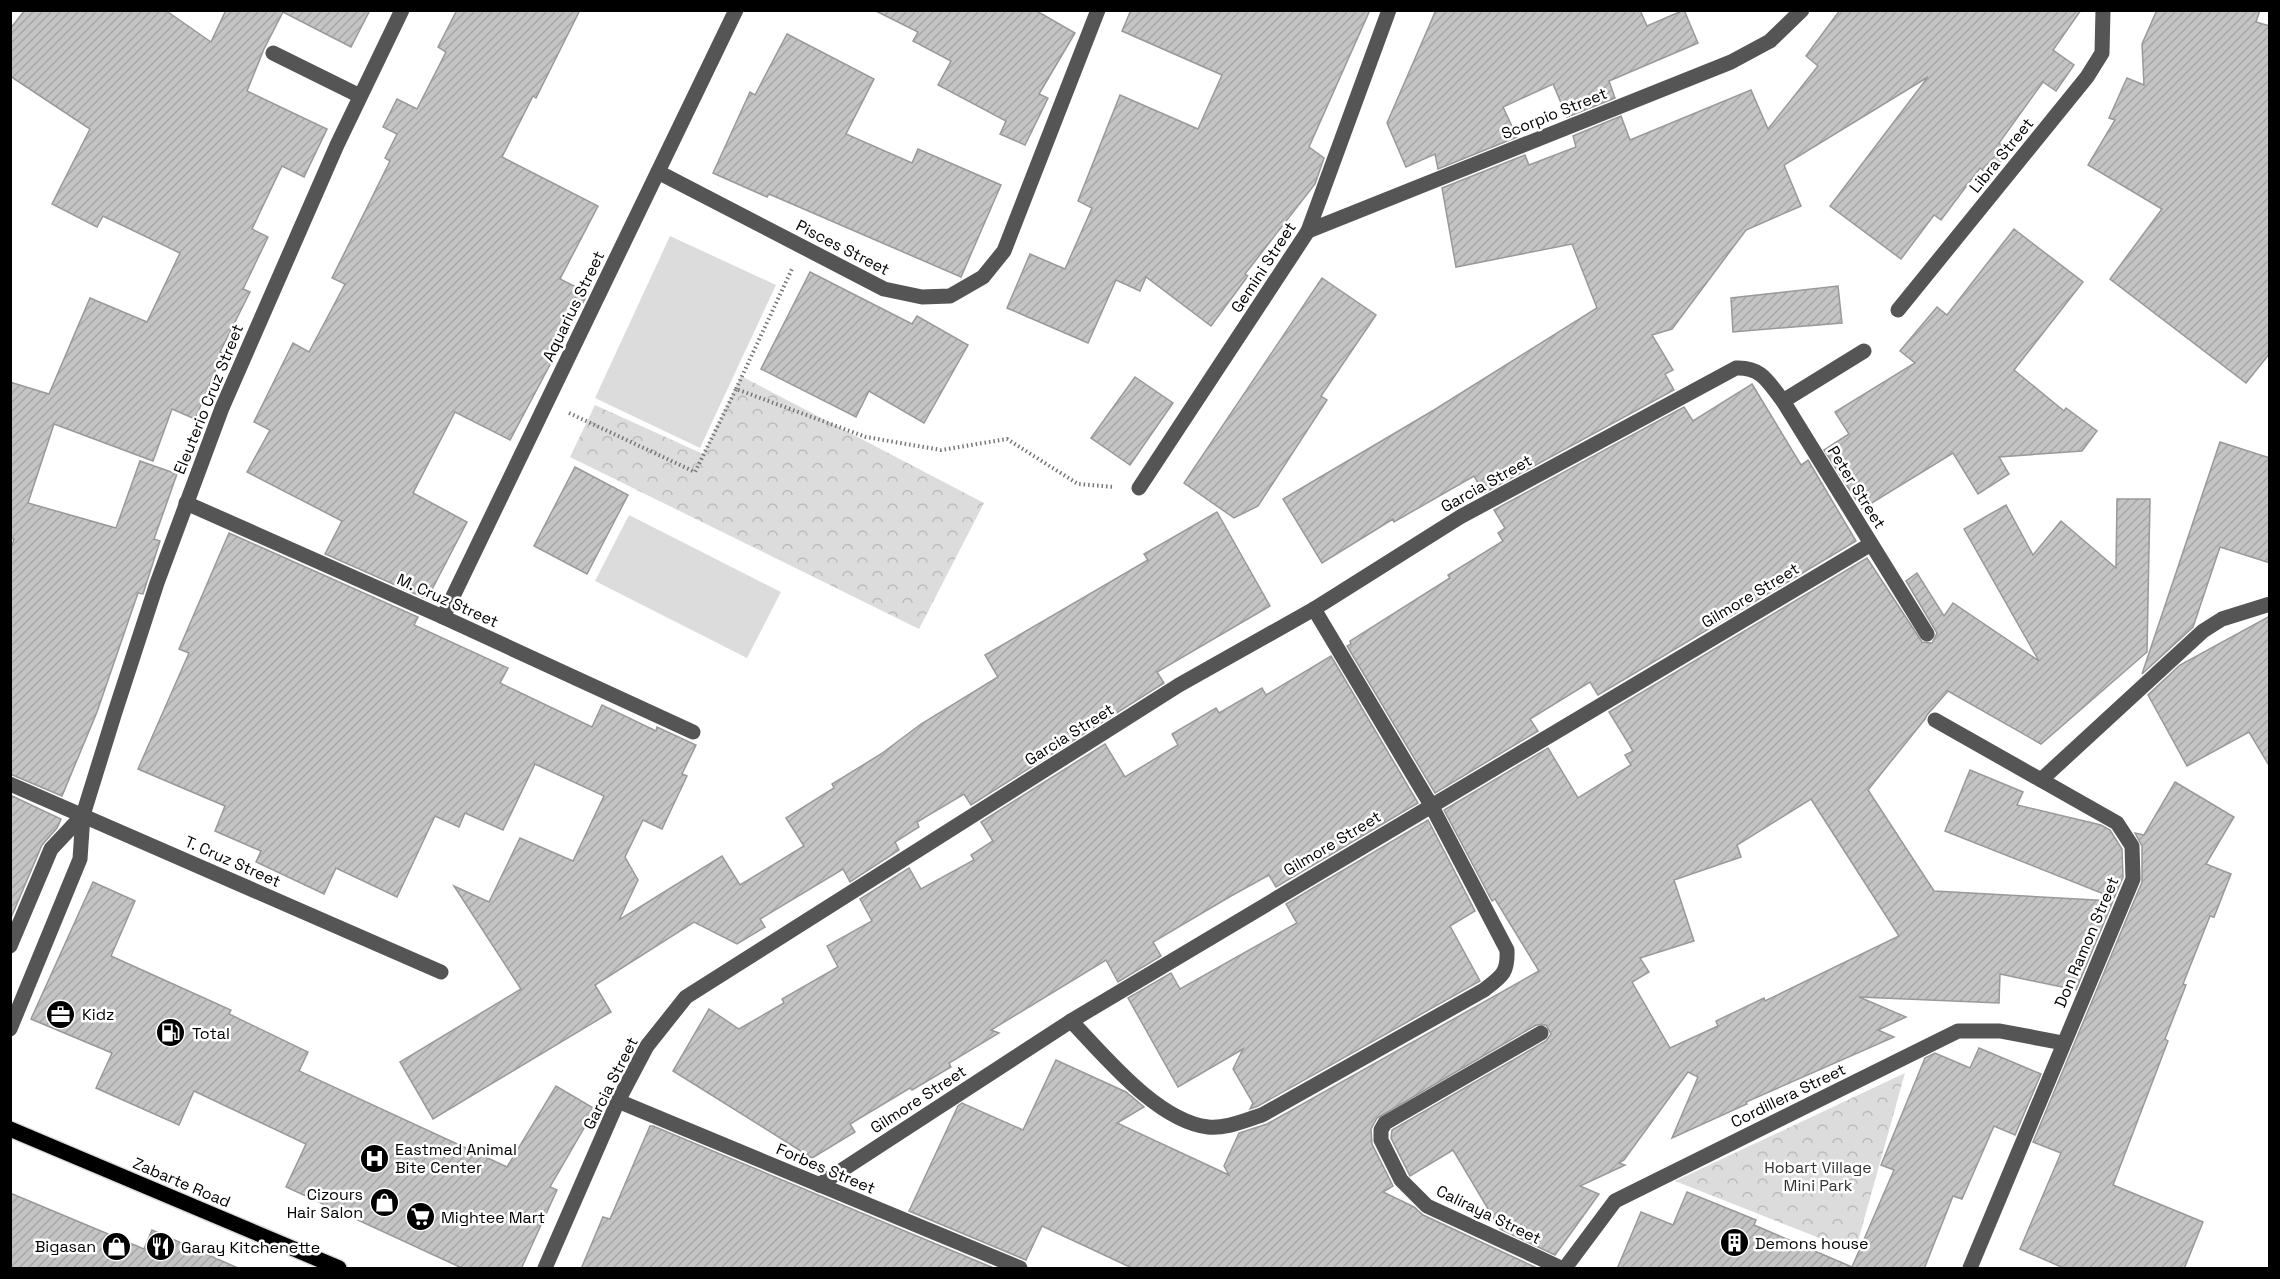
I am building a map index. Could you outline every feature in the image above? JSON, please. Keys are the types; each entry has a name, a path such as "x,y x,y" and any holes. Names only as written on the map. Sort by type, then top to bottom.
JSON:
{"main road":[{"name":"Zabarte Road","path":"10,1129 339,1269"}],"street":[{"name":"Eleuterio Cruz Street","path":"10,1029 81,859 83,815 157,583 226,397 360,96 402,10"},
{"name":"Aquarius Street","path":"443,617 736,10"},
{"name":"Pisces Street","path":"658,172 884,289 922,297 950,296 983,277 1004,251 1098,10"},
{"name":"Gemini Street","path":"1139,489 1308,231 1389,10"},
{"name":"Scorpio Street","path":"1308,231 1731,62 1770,41 1802,10"},
{"name":"Libra Street","path":"1898,310 2084,81 2102,53 2103,10"},
{"path":"273,53 360,96"},
{"path":"1783,401 1864,351"},
{"name":"Garcia Street","path":"545,1269 618,1101 647,1046 686,998 1179,685 1314,609 1460,517 1736,368 1748,368"},
{"name":"Peter Street","path":"1748,368 1760,372 1783,401 1927,634"},
{"name":"M. Cruz Street","path":"186,503 443,617 693,732"},
{"name":"Gilmore Street","path":"819,1185 1071,1021 1871,544"},
{"path":"2041,780 2203,631 2222,619 2270,604"},
{"path":"1071,1021 1133,1085 1155,1103 1207,1127 1222,1126 1262,1115 1484,990 1502,976 1508,967 1507,950 1431,805 1314,609"},
{"name":"Don Ramon Street","path":"1935,720 2117,824 2132,846 2133,879 1971,1268"},
{"name":"T. Cruz Street","path":"10,784 441,972"},
{"name":"Eleuterio Cruz Street","path":"10,946 51,849 83,815"},
{"name":"Cordillera Street","path":"1563,1269 1615,1201 1958,1031 2000,1031 2063,1043"},
{"name":"Caliraya Street","path":"1541,1034 1386,1122 1381,1130 1381,1140 1401,1180 1426,1206 1563,1269"},
{"name":"Forbes Street","path":"618,1101 1020,1269"}],"path":[{"path":"546,402 695,472 802,247"},
{"path":"736,389 866,436 941,450 1007,440 1078,484 1139,489"}],"green space":[{"path":"670,236 776,285 700,448 595,398"},
{"path":"741,376 984,503 919,629 570,457 595,405 703,454"},
{"path":"629,515 781,592 747,658 595,581"},
{"name":"Hobart Village Mini Park","path":"1905,1073 1855,1252 1675,1181"}],"building":[{"path":"25,10 165,10 211,42 226,10 370,10 351,47 283,12 264,49 247,91 327,129 304,177 282,166 252,229 268,237 243,289 250,292 220,352 223,353 195,419 172,409 153,461 54,424 28,503 116,528 140,461 177,474 154,539 160,541 143,594 138,593 97,712 62,796 10,774 10,552 14,539 10,538 10,382 49,394 90,298 147,322 180,253 103,216 97,227 52,204 90,129 10,76 10,29"},
{"path":"457,10 580,10 536,98 533,96 502,157 598,206 560,279 588,293 510,440 455,412 413,493 467,522 427,599 325,554 342,521 247,472 270,430 254,422 293,343 309,352 345,284 332,278 390,161 385,158 397,134 383,127 397,99 417,109 446,52 438,47"},
{"path":"874,10 1035,10 1075,33 1039,94 1048,98 1025,145 1000,134 1006,121 938,85 951,61 913,41 918,32"},
{"path":"1131,10 1370,10 1309,147 1324,158 1315,184 1245,274 1248,276 1211,326 1146,277 1140,291 1116,280 1088,343 1007,308 1030,254 1065,269 1092,208 1078,201 1120,95 1198,129 1222,75 1122,31"},
{"path":"1436,10 1640,10 1647,26 1684,10 1698,43 1609,81 1615,98 1567,117 1553,84 1503,107 1517,137 1438,169 1435,154 1406,167 1387,123"},
{"path":"1840,10 2081,10 2053,50 2074,65 2056,91 2043,82 1999,143 2009,151 1990,176 1980,168 1941,220 1934,215 1901,259 1830,206 1928,77 1784,165 1801,206 1746,230 1672,329 1652,335 1673,370 1665,374 1674,390 1484,493 1474,476 1394,522 1393,519 1322,563 1283,499 1434,410 1597,308 1572,244 1456,267 1442,188 1525,155 1529,165 1576,147 1573,136 1621,116 1630,140 1751,90 1768,129 1818,66 1806,56"},
{"path":"2157,10 2260,10 2256,22 2270,26 2270,353 2246,383 2110,279 2162,209 2088,165 2115,120 2109,118 2127,78 2144,85 2142,44"},
{"path":"787,34 874,79 846,134 912,163 918,149 1001,185 961,277 769,194 767,197 713,173 750,92 755,95"},
{"path":"2014,229 2083,282 2014,370 2064,411 2066,408 2097,431 2082,451 1999,457 2009,474 1978,494 1953,453 1862,509 1824,450 1849,434 1835,412 1915,363 1900,351 1937,307 1947,315"},
{"path":"810,272 912,324 917,316 968,345 924,423 869,391 856,417 761,369"},
{"path":"1322,278 1376,315 1321,396 1327,400 1258,506 1234,518 1184,483"},
{"path":"1838,286 1842,323 1733,332 1731,298"},
{"path":"1135,377 1173,403 1130,465 1091,438"},
{"path":"1752,384 1801,465 1808,460 1856,541 1598,695 1590,682 1530,719 1538,731 1435,793 1347,646 1351,644 1350,641 1450,578 1448,575 1503,541 1498,533 1505,528 1494,510 1684,407 1693,421"},
{"path":"2220,442 2270,458 2270,563 2220,547 2193,627 2142,674"},
{"path":"575,467 628,495 587,574 534,546"},
{"path":"2117,499 2150,499 2147,652 2041,744 1948,691 1868,790 1934,891 2113,901 2076,990 2000,974 1999,1003 1859,997 1906,1017 1878,1030 1894,1037 1746,1102 1747,1104 1672,1138 1698,1077 1688,1072 1624,1160 1619,1163 1625,1165 1580,1186 1599,1194 1555,1255 1500,1229 1453,1150 1410,1176 1391,1138 1392,1130 1546,1041 1551,1034 1546,1025 1536,1025 1377,1118 1371,1129 1372,1144 1393,1186 1383,1192 1414,1207 1423,1215 1539,1269 1134,1269 1042,1226 1026,1260 909,1211 958,1106 962,1103 1023,1130 1056,1060 1126,1092 1144,1107 1117,1123 1229,1175 1224,1166 1239,1133 1267,1124 1539,971 1495,899 1492,901 1444,810 1548,748 1578,798 1631,765 1625,755 1633,751 1609,712 1867,558 1922,642 1932,643 1937,633 1906,581 1917,573 1944,616 1953,603 2039,661 1964,529 2006,505 2033,555 2061,521 2116,568","holes":["1811,799 1899,936 1765,1001 1764,998 1716,1021 1718,1026 1670,1048 1632,982 1649,972 1640,958 1694,941 1674,880 1741,857 1737,845"]},
{"path":"1217,512 1270,606 1157,672 1164,683 971,805 964,794 917,822 919,827 895,842 899,850 850,882 843,869 760,919 765,927 737,944 694,922 595,985 611,1012 433,1119 400,1062 521,989 454,886 489,902 520,838 573,861 604,796 535,764 503,830 465,813 459,827 435,816 397,897 336,868 324,894 256,862 261,851 215,831 225,806 138,769 189,653 179,649 229,533 418,617 414,625 508,668 500,683 592,727 602,705 656,731 657,727 696,745 682,774 687,776 662,829 643,820 625,857 638,880 619,920 722,856 740,885 804,846 786,818 834,788 832,784 881,754 921,724 998,677 985,655 1148,560 1144,554"},
{"path":"2270,616 2270,767 2249,732 2187,766 2148,695 2180,665"},
{"path":"1331,656 1418,803 1276,887 1269,875 1153,942 1161,956 1118,982 1106,960 991,1030 999,1033 949,1063 951,1067 912,1090 910,1088 850,1124 855,1132 812,1158 673,1071 709,1009 739,1029 784,1003 782,999 838,967 827,946 872,921 860,899 909,868 921,889 974,860 971,855 993,841 981,822 1105,744 1125,777 1178,745 1172,734 1216,708 1219,713 1262,688 1266,695"},
{"path":"1970,770 2023,792 2017,805 2101,825 2110,830 2122,849 2123,877 2114,898 1945,831"},
{"path":"2175,782 2234,817 2206,864 2231,874 2214,917 2210,916 2183,984 2186,985 2165,1039 2168,1041 2113,1185 2203,1222 2184,1269 2066,1269 2020,1249 2061,1153 2033,1142 2142,882 2142,846 2135,833 2144,835"},
{"path":"10,795 61,819 57,828 42,845 10,920"},
{"path":"1428,820 1475,911 1450,926 1480,981 1250,1109 1253,1103 1233,1069 1243,1049 1178,1087 1128,998 1171,973 1180,989 1297,923 1286,904"},
{"path":"93,882 135,901 111,956 231,1010 229,1014 308,1052 299,1071 507,1167 556,1086 595,1109 550,1187 557,1190 521,1269 464,1269 286,1187 306,1144 194,1091 179,1125 96,1088 112,1053 31,1019"},
{"path":"1979,1048 2041,1074 2015,1135 1994,1126 1962,1199 1953,1196 1924,1269 1617,1269 1641,1212 1673,1225 1687,1192 1756,1220 1754,1225 1852,1267 1894,1170 1881,1165 1925,1058 1935,1053 1970,1068"},
{"path":"650,1126 996,1269 581,1269 603,1217 610,1219"},
{"path":"10,1193 144,1249 152,1230 240,1269 10,1269"}],"place":[{"name":"Kidz","path":"61,1014"},
{"name":"Total","path":"171,1033"},
{"name":"Eastmed Animal Bite Center","path":"374,1158"},
{"name":"Cizours Hair Salon","path":"384,1203"},
{"name":"Mightee Mart","path":"420,1217"},
{"name":"Demons house","path":"1734,1243"},
{"name":"Bigasan","path":"117,1246"},
{"name":"Garay Kitchenette","path":"160,1247"}]}
